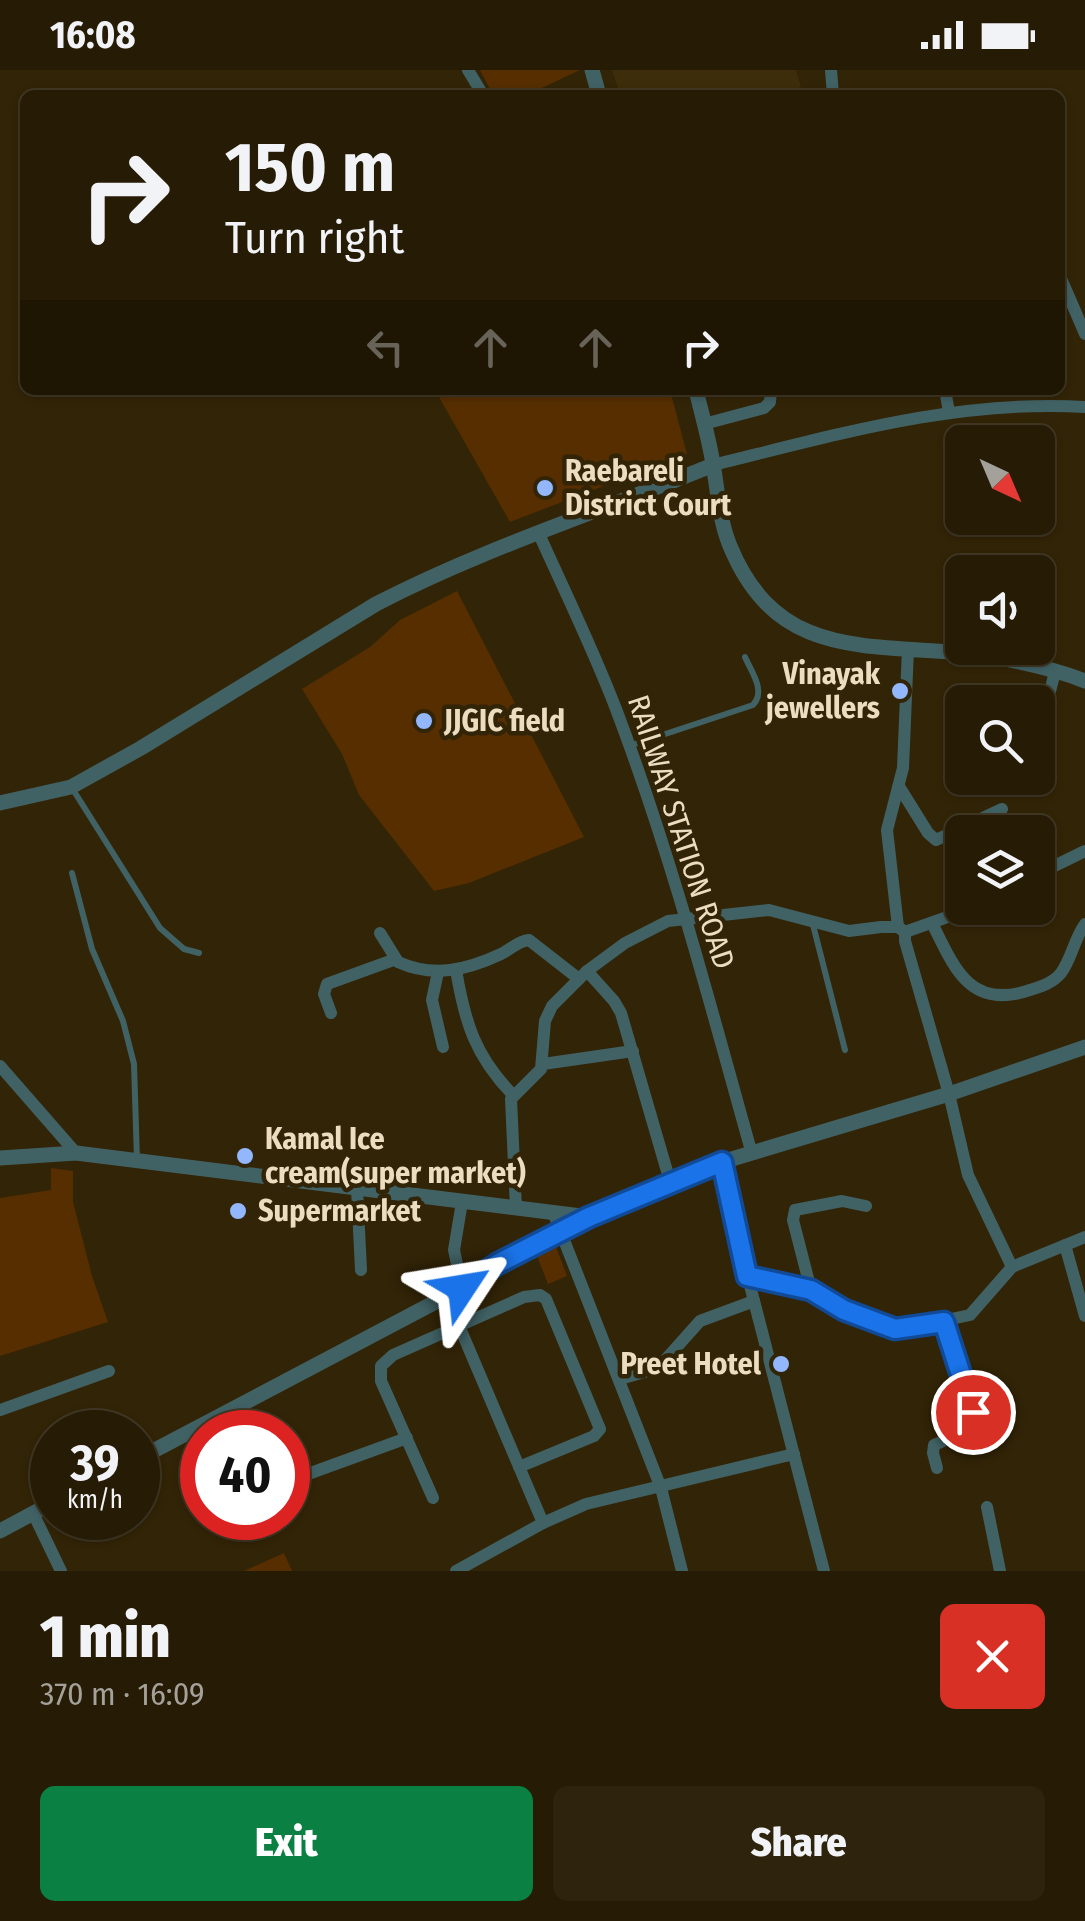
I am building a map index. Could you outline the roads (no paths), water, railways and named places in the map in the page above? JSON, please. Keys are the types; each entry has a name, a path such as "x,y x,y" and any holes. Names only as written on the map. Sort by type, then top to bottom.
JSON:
{"street":[{"path":"1065,288 1085,334"},
{"path":"697,395 729,542 741,571 759,598 776,614 797,628 849,645 970,654 1085,680"},
{"path":"704,424 764,408 771,395"},
{"path":"946,395 949,412"},
{"path":"0,803 71,787 376,604 454,566 713,465 888,422 949,412 1036,405 1085,406"},
{"name":"RAILWAY STATION ROAD","path":"539,534 629,746 688,919 752,1154"},
{"path":"908,649 904,755 900,788 887,830 901,929 968,1175 1012,1267"},
{"path":"1052,685 1055,672"},
{"path":"900,788 936,840 1002,810"},
{"path":"1055,866 1085,851"},
{"path":"516,1208 510,1106 513,1095 535,1078 543,1064 545,1021 552,1006 583,975 649,929 668,921 769,910 848,930 901,929 945,918"},
{"path":"932,923 958,973 986,994 1008,997 1055,979 1085,924"},
{"path":"380,933 396,959 406,966 438,972 456,970 530,940 614,1001 670,1185"},
{"path":"331,1013 324,994 327,984 396,959"},
{"path":"456,970 469,1031 487,1066 513,1095"},
{"path":"438,972 432,1000 443,1047"},
{"path":"160,1446 589,1217 722,1162 949,1094 1085,1047"},
{"path":"543,1064 632,1051"},
{"path":"0,1066 76,1154"},
{"path":"0,1158 76,1154 589,1217"},
{"path":"722,1162 747,1276 824,1571"},
{"path":"357,1188 361,1270"},
{"path":"811,1290 793,1220 795,1210 842,1201 866,1206"},
{"path":"462,1202 454,1250 462,1288"},
{"path":"553,1212 661,1488 682,1571"},
{"path":"747,1276 811,1290 844,1310 895,1329 944,1322 974,1312 1012,1267 1085,1237"},
{"path":"1065,1245 1085,1316"},
{"path":"434,1498 381,1381 381,1366 393,1355 524,1297 540,1294 546,1300 600,1429 594,1436 519,1467"},
{"path":"444,1297 543,1523"},
{"path":"620,1379 658,1368 693,1326 754,1300"},
{"path":"937,1468 932,1453 934,1445 964,1432 974,1421 944,1322"},
{"path":"0,1410 110,1371"},
{"path":"310,1473 407,1438"},
{"path":"456,1571 586,1504 794,1454"},
{"path":"987,1507 1000,1571"},
{"path":"0,1531 30,1516"},
{"path":"46,1540 61,1571"}],"lane":[{"path":"629,746 758,702 760,689 745,657"},
{"path":"71,787 160,928 184,949 199,953"},
{"path":"72,874 92,949 123,1020 134,1064 137,1161"},
{"path":"811,920 845,1050"}],"place":[{"name":"Raebareli District Court","path":"545,488"},
{"name":"Vinayak jewellers","path":"900,691"},
{"name":"JJGIC field","path":"424,721"},
{"name":"Kamal Ice cream(super market)","path":"245,1156"},
{"name":"Supermarket","path":"238,1211"},
{"name":"Preet Hotel","path":"781,1364"}]}
